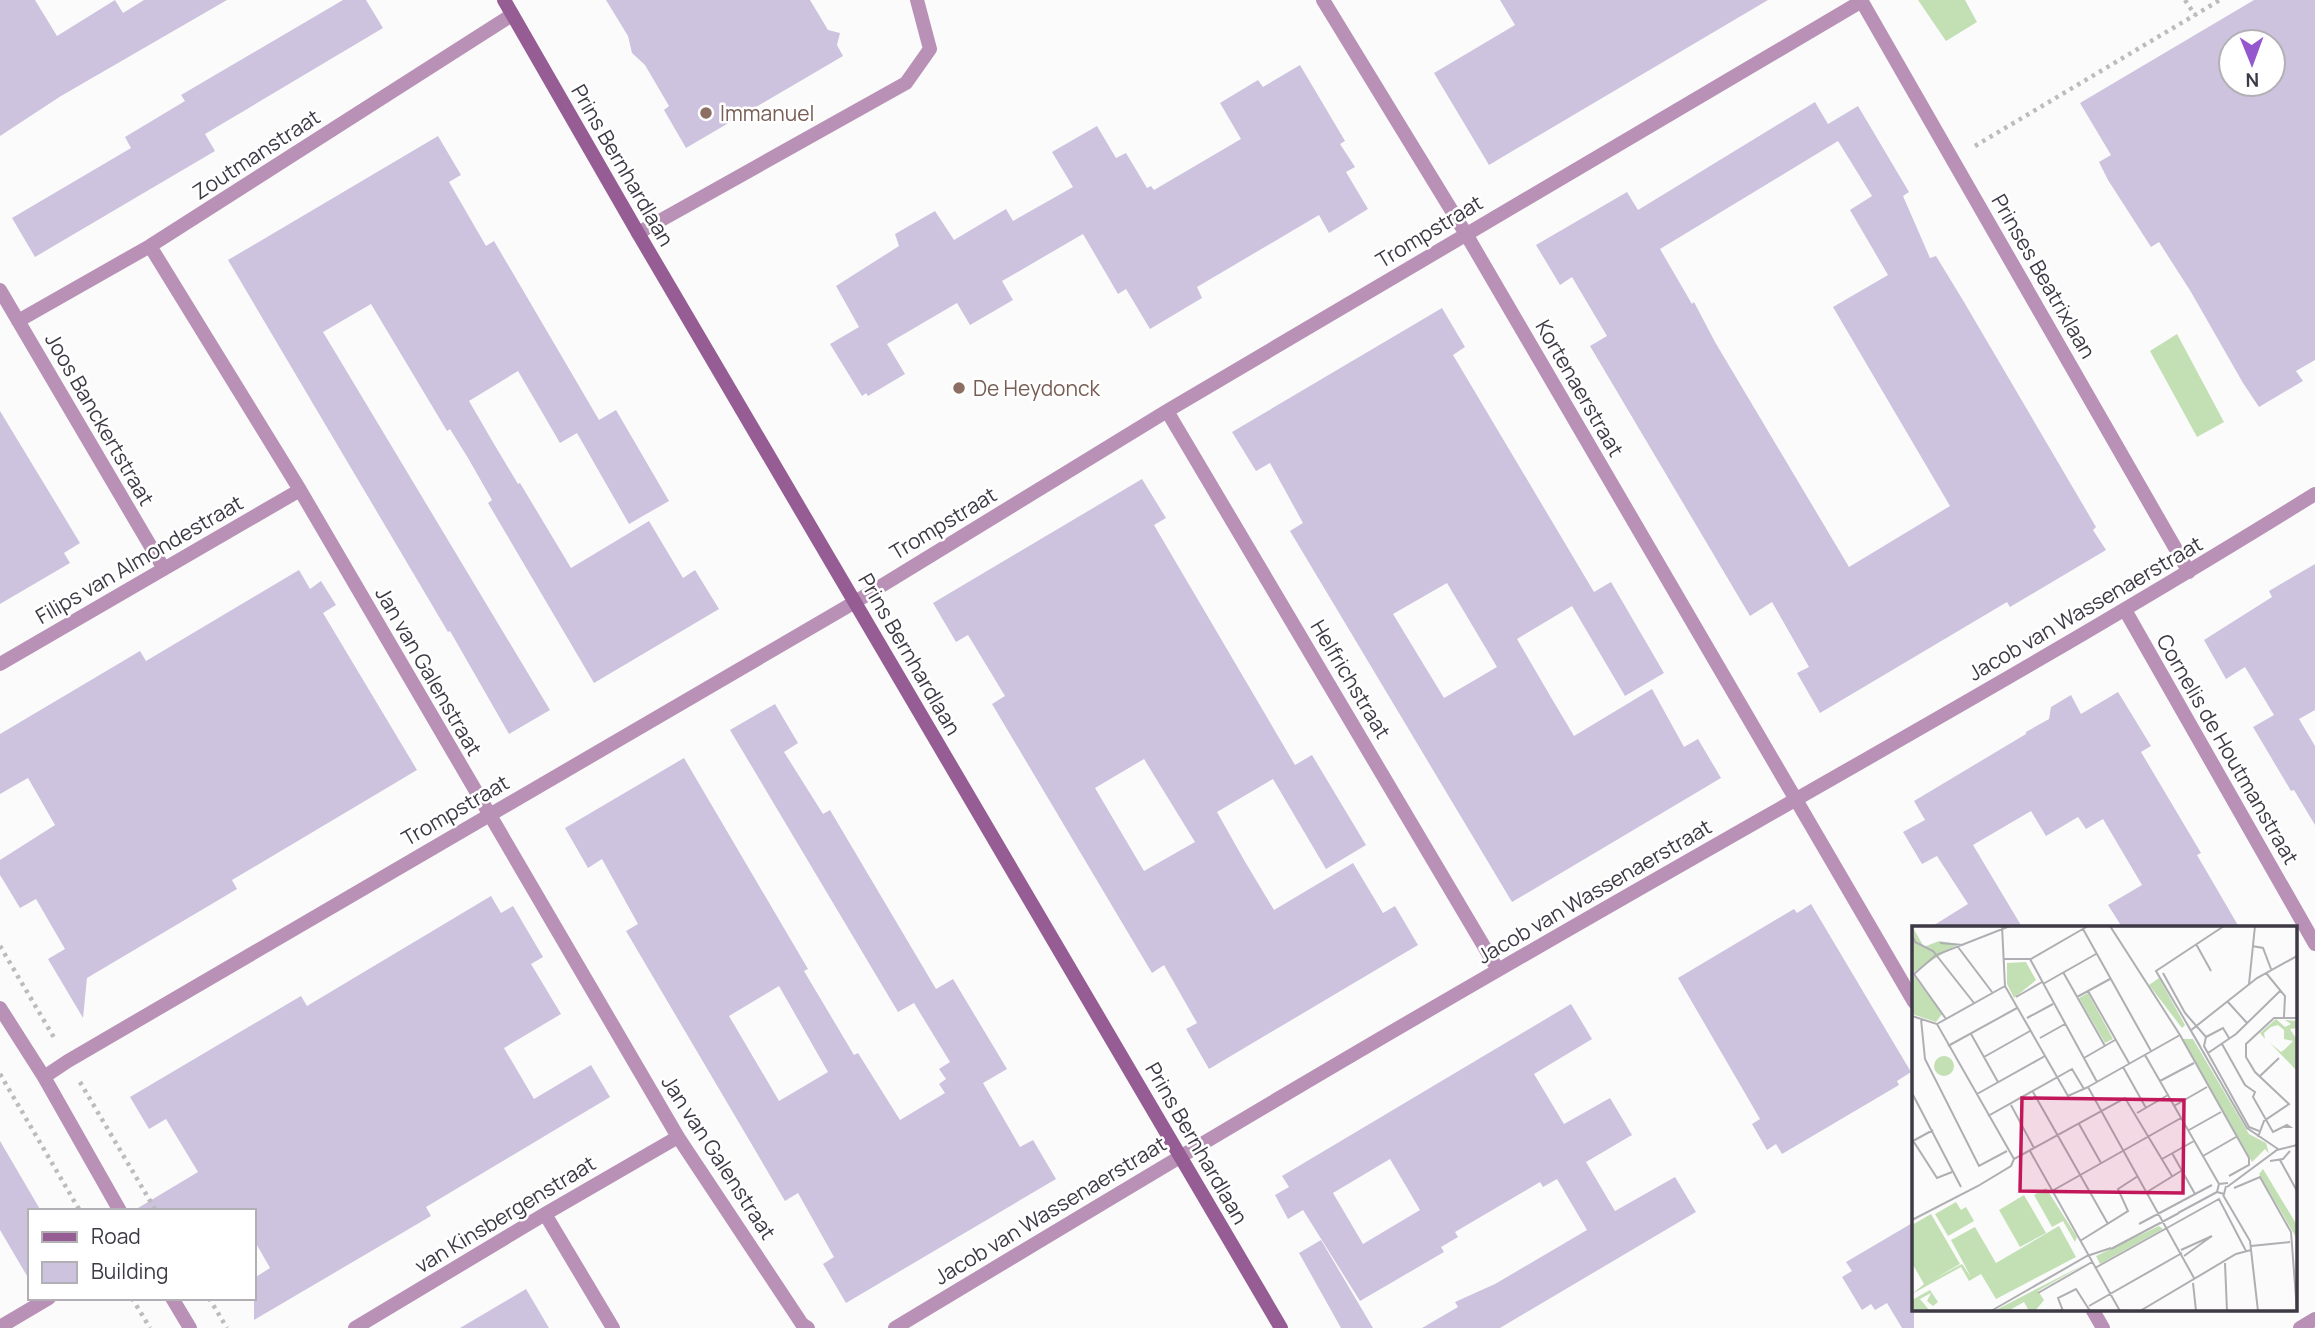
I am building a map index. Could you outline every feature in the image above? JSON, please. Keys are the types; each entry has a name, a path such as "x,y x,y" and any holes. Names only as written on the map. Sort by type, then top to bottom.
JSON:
{"street":[{"name":"Prins Bernhardlaan","path":"504,0 1281,1328"},
{"path":"638,233 906,83 930,49 917,0"},
{"name":"Kortenaerstraat","path":"1323,0 1466,234 1912,999"},
{"name":"Trompstraat","path":"44,1077 68,1060 855,602 1167,411 1862,0"},
{"name":"Prinses Beatrixlaan","path":"1862,0 2189,572"},
{"name":"Zoutmanstraat","path":"18,321 150,246 513,15"},
{"name":"Jan van Galenstraat","path":"150,246 300,490 678,1137 802,1324 808,1328"},
{"name":"Joos Banckertstraat","path":"0,290 164,569"},
{"name":"Helfrichstraat","path":"1167,411 1498,970"},
{"name":"Filips van Almondestraat","path":"0,664 300,490"},
{"name":"Jacob van Wassenaerstraat","path":"895,1328 1498,970 2125,610 2315,494"},
{"name":"Cornelis de Houtmanstraat","path":"2125,610 2315,944"},
{"path":"0,1008 44,1077 119,1209"},
{"name":"van Kinsbergenstraat","path":"355,1328 678,1137"},
{"path":"545,1214 613,1328"},
{"path":"0,1327 45,1300"},
{"path":"173,1300 190,1328"},
{"path":"2093,1310 2104,1328"},
{"path":"2300,1328 2315,1319"}],"path":[{"path":"2185,0 2195,15"},
{"path":"1953,159 2220,0"},
{"path":"0,1074 79,1209"},
{"path":"133,1300 150,1328"},
{"path":"210,1300 226,1328"}],"green space":[{"path":"1918,0 1965,0 1977,22 1946,41"},
{"path":"2177,334 2224,422 2197,437 2150,351"}],"building":[{"path":"0,0 35,0 57,36 115,0 123,13 144,0 227,0 61,96 0,136"},
{"path":"343,0 366,0 383,28 205,134 215,151 35,257 12,218 131,148 125,137 185,101 181,95"},
{"path":"606,0 810,0 828,30 840,33 837,45 843,56 686,148 664,110 669,106 645,65 632,53 628,36"},
{"path":"1500,0 1768,0 1489,165 1434,73 1515,25"},
{"path":"2254,0 2315,0 2315,360 2296,371 2303,381 2259,407 2159,242 2151,247 2108,180 2099,162 2111,155 2080,103"},
{"path":"1300,65 1345,141 1340,144 1355,167 1346,172 1368,209 1329,233 1319,215 1197,287 1202,298 1150,329 1126,289 1118,294 1083,234 1002,281 1013,300 970,325 957,303 887,344 905,374 868,396 866,393 862,396 830,344 859,327 836,286 899,246 895,234 935,211 954,240 1006,209 1013,221 1073,187 1052,152 1097,126 1116,158 1126,153 1147,188 1151,186 1154,190 1241,139 1220,103 1258,80 1263,87"},
{"path":"1815,102 1828,124 1858,106 1909,192 1903,196 1930,258 1936,256 1964,302 2096,527 2093,530 2106,550 2010,607 2007,602 1820,713 1797,673 1809,667 1772,602 1750,616 1590,346 1607,336 1572,277 1560,285 1536,245 1627,192 1638,210","holes":["1838,141 1872,196 1850,210 1888,275 1833,307 1950,506 1849,567 1694,302 1692,304 1660,249"]},
{"path":"438,136 461,175 449,182 486,246 494,241 599,420 616,410 669,501 629,524 577,433 560,443 518,371 469,401 494,444 571,568 649,521 683,578 695,570 719,609 594,683 488,503 492,500 468,458 450,429 447,431 371,304 323,332 550,710 509,734 228,260"},
{"path":"1442,308 1465,347 1453,355 1594,592 1611,582 1664,673 1625,696 1572,606 1517,639 1552,699 1574,736 1652,689 1684,747 1698,739 1721,778 1512,902 1290,531 1303,523 1270,463 1256,471 1232,432","holes":["1447,583 1497,667 1444,698 1393,614"]},
{"path":"0,411 80,543 64,553 70,563 0,604"},
{"path":"1142,479 1166,518 1154,525 1295,765 1312,755 1366,845 1326,869 1273,779 1217,812 1244,860 1274,910 1353,863 1383,913 1395,906 1418,945 1209,1069 1186,1029 1197,1023 1164,965 1152,973 992,704 1005,696 968,635 956,642 933,603","holes":["1144,759 1195,842 1144,871 1095,788"]},
{"path":"2315,564 2315,710 2299,719 2315,746 2315,825 2294,790 2291,791 2253,727 2274,715 2245,667 2226,679 2204,640 2272,597 2269,591"},
{"path":"299,570 310,589 321,581 336,605 323,613 417,770 232,880 237,889 87,978 83,1018 48,959 65,949 36,899 20,908 0,875 0,860 55,825 28,778 0,794 0,734 140,651 146,661"},
{"path":"2118,692 2151,746 2141,752 2201,853 2197,855 2238,926 2121,926 2108,905 2142,885 2103,819 2086,829 2078,817 2046,836 2031,811 1973,845 2021,926 1933,926 1968,904 1937,856 1922,864 1903,832 1925,820 1914,801 2049,719 2051,707 2071,695 2081,714"},
{"path":"775,704 798,743 784,752 823,814 830,810 936,989 953,979 1007,1069 983,1083 1020,1147 1033,1140 1056,1179 846,1303 823,1264 834,1257 798,1193 785,1201 626,931 638,924 602,859 588,868 565,828 684,758 808,969 804,971 854,1055 858,1053 900,1120 945,1093 939,1084 946,1079 939,1069 950,1062 914,1003 898,1012 730,730","holes":["779,986 828,1072 779,1101 729,1016"]},
{"path":"491,896 501,913 513,906 543,957 531,964 561,1014 504,1048 534,1099 591,1065 610,1097 426,1207 431,1216 254,1320 256,1277 270,1268 256,1244 256,1209 136,1209 198,1172 166,1119 149,1129 130,1097 301,996 307,1006"},
{"path":"1811,904 1911,1072 1897,1081 1899,1085 1782,1154 1776,1144 1767,1150 1752,1124 1760,1119 1678,978 1794,909 1797,913"},
{"path":"1571,1004 1592,1039 1534,1074 1564,1124 1610,1098 1632,1135 1586,1162 1615,1211 1675,1177 1696,1212 1500,1328 1422,1328 1458,1307 1455,1302 1495,1284 1587,1230 1557,1179 1543,1187 1540,1182 1455,1232 1458,1237 1441,1247 1444,1252 1360,1301 1303,1210 1288,1219 1275,1195 1289,1187 1282,1176","holes":["1390,1159 1420,1210 1363,1244 1333,1193"]},
{"path":"0,1141 40,1209 28,1209 28,1278 0,1230"},
{"path":"1912,1223 1914,1328 1902,1328 1887,1303 1875,1310 1871,1304 1862,1310 1842,1277 1852,1271 1846,1262"},
{"path":"1321,1240 1373,1328 1341,1328 1299,1253"},
{"path":"526,1289 549,1328 460,1328"}],"place":[{"name":"Immanuel","path":"706,113"},
{"name":"De Heydonck","path":"959,388"}]}
